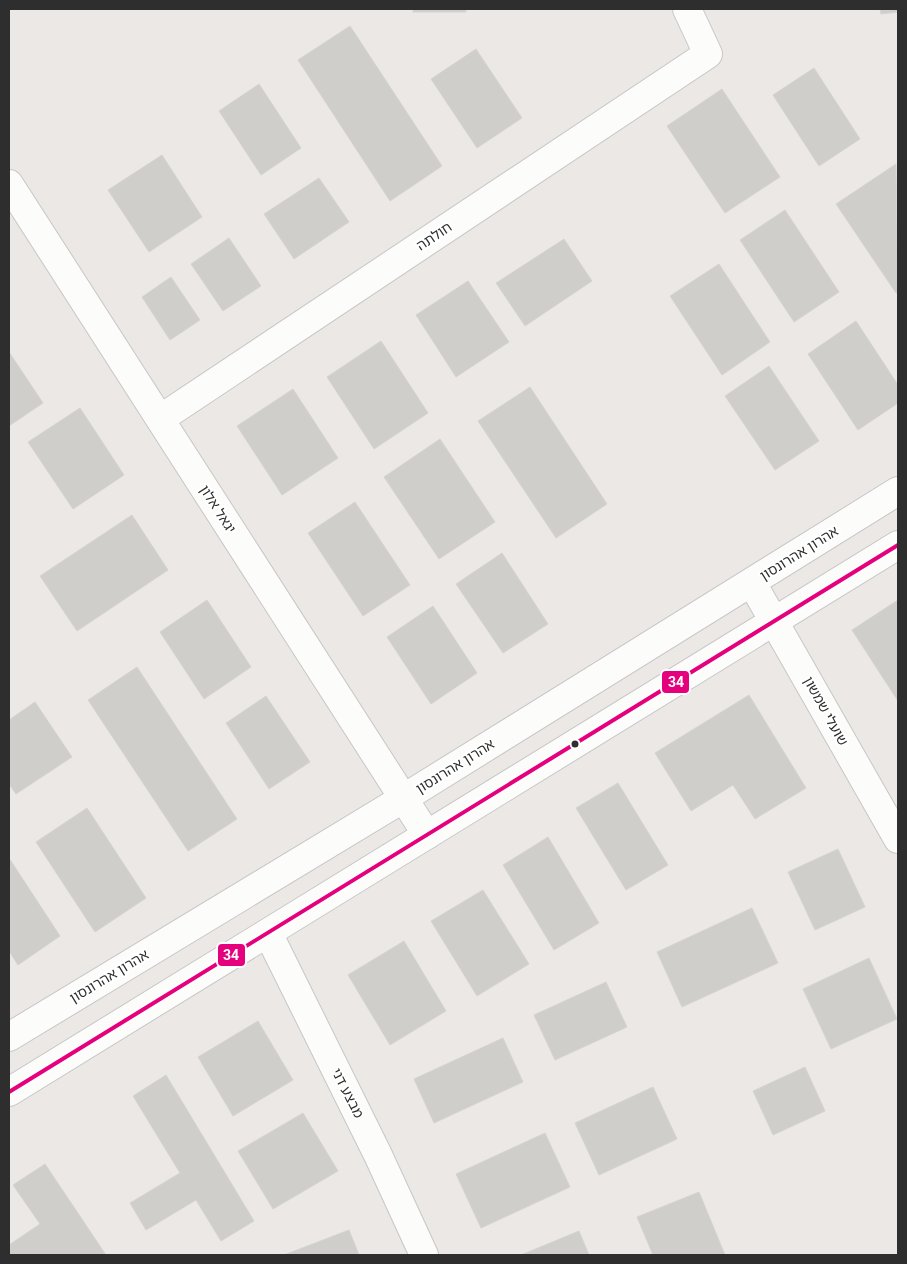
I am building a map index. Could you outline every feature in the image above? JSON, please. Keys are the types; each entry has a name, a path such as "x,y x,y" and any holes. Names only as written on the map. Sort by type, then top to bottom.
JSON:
{"street":[{"name":"חולתה","path":"160,419 708,54 687,9"},
{"name":"יגאל אלון","path":"9,184 427,835"},
{"name":"אהרון אהרונסון","path":"9,1037 404,798 898,491"},
{"path":"9,1092 776,621 898,544"},
{"name":"שועלי שמשון","path":"752,583 776,621 898,839"},
{"name":"מבצע דני","path":"268,933 378,1155 424,1255"}],"building":[{"path":"413,9 466,9 466,12 413,12"},
{"path":"880,9 898,9 898,12 881,14"},
{"path":"350,26 442,166 390,201 298,60"},
{"path":"476,49 522,118 477,148 431,79"},
{"path":"814,68 860,139 819,166 773,95"},
{"path":"259,84 301,148 261,175 219,111"},
{"path":"722,89 780,177 725,213 667,126"},
{"path":"162,155 202,217 149,252 108,190"},
{"path":"896,164 898,292 896,293 836,204"},
{"path":"319,178 349,222 294,259 264,214"},
{"path":"785,210 839,292 794,322 740,240"},
{"path":"229,238 261,286 223,311 191,264"},
{"path":"564,239 592,281 525,326 496,283"},
{"path":"719,264 770,342 722,375 670,296"},
{"path":"171,277 200,320 170,340 142,297"},
{"path":"468,281 509,342 456,377 416,315"},
{"path":"856,321 898,385 898,403 858,430 808,354"},
{"path":"381,341 428,413 374,449 327,377"},
{"path":"9,352 43,403 9,426"},
{"path":"769,366 819,441 775,470 725,396"},
{"path":"530,387 607,504 556,538 478,421"},
{"path":"293,389 338,458 282,495 237,426"},
{"path":"80,408 124,475 73,509 28,442"},
{"path":"440,439 495,522 439,559 384,477"},
{"path":"355,502 410,585 363,616 308,533"},
{"path":"132,515 168,570 77,631 40,576"},
{"path":"502,553 548,624 503,653 456,584"},
{"path":"207,600 251,667 204,699 160,632"},
{"path":"898,600 898,701 852,630"},
{"path":"433,606 477,673 431,704 387,637"},
{"path":"137,667 237,819 188,851 88,700"},
{"path":"749,695 806,788 755,819 733,785 691,811 655,753"},
{"path":"266,696 310,762 269,789 226,723"},
{"path":"35,702 72,757 16,794 9,784 9,720"},
{"path":"618,783 668,865 626,890 576,808"},
{"path":"87,808 146,898 95,932 36,842"},
{"path":"548,837 599,923 554,950 503,865"},
{"path":"838,849 865,907 815,930 788,872"},
{"path":"9,858 60,936 18,965 9,951"},
{"path":"483,890 529,964 477,996 431,921"},
{"path":"752,908 778,963 682,1007 657,952"},
{"path":"404,941 446,1011 390,1045 348,975"},
{"path":"869,958 897,1019 831,1049 803,989"},
{"path":"606,982 627,1027 555,1060 534,1015"},
{"path":"258,1021 293,1080 233,1116 198,1057"},
{"path":"503,1038 523,1082 434,1123 414,1079"},
{"path":"805,1067 825,1111 773,1135 753,1091"},
{"path":"166,1075 254,1221 221,1241 196,1200 146,1230 130,1203 180,1173 133,1096"},
{"path":"653,1087 677,1139 599,1175 575,1123"},
{"path":"303,1113 338,1171 273,1209 238,1151"},
{"path":"545,1133 570,1187 481,1228 456,1174"},
{"path":"45,1164 106,1255 9,1255 9,1245 40,1224 13,1185"},
{"path":"699,1192 725,1255 653,1255 637,1217"},
{"path":"349,1230 359,1255 284,1255"},
{"path":"579,1231 589,1255 521,1255"}],"transit line":[{"name":"34","path":"9,1092 898,545"}]}
